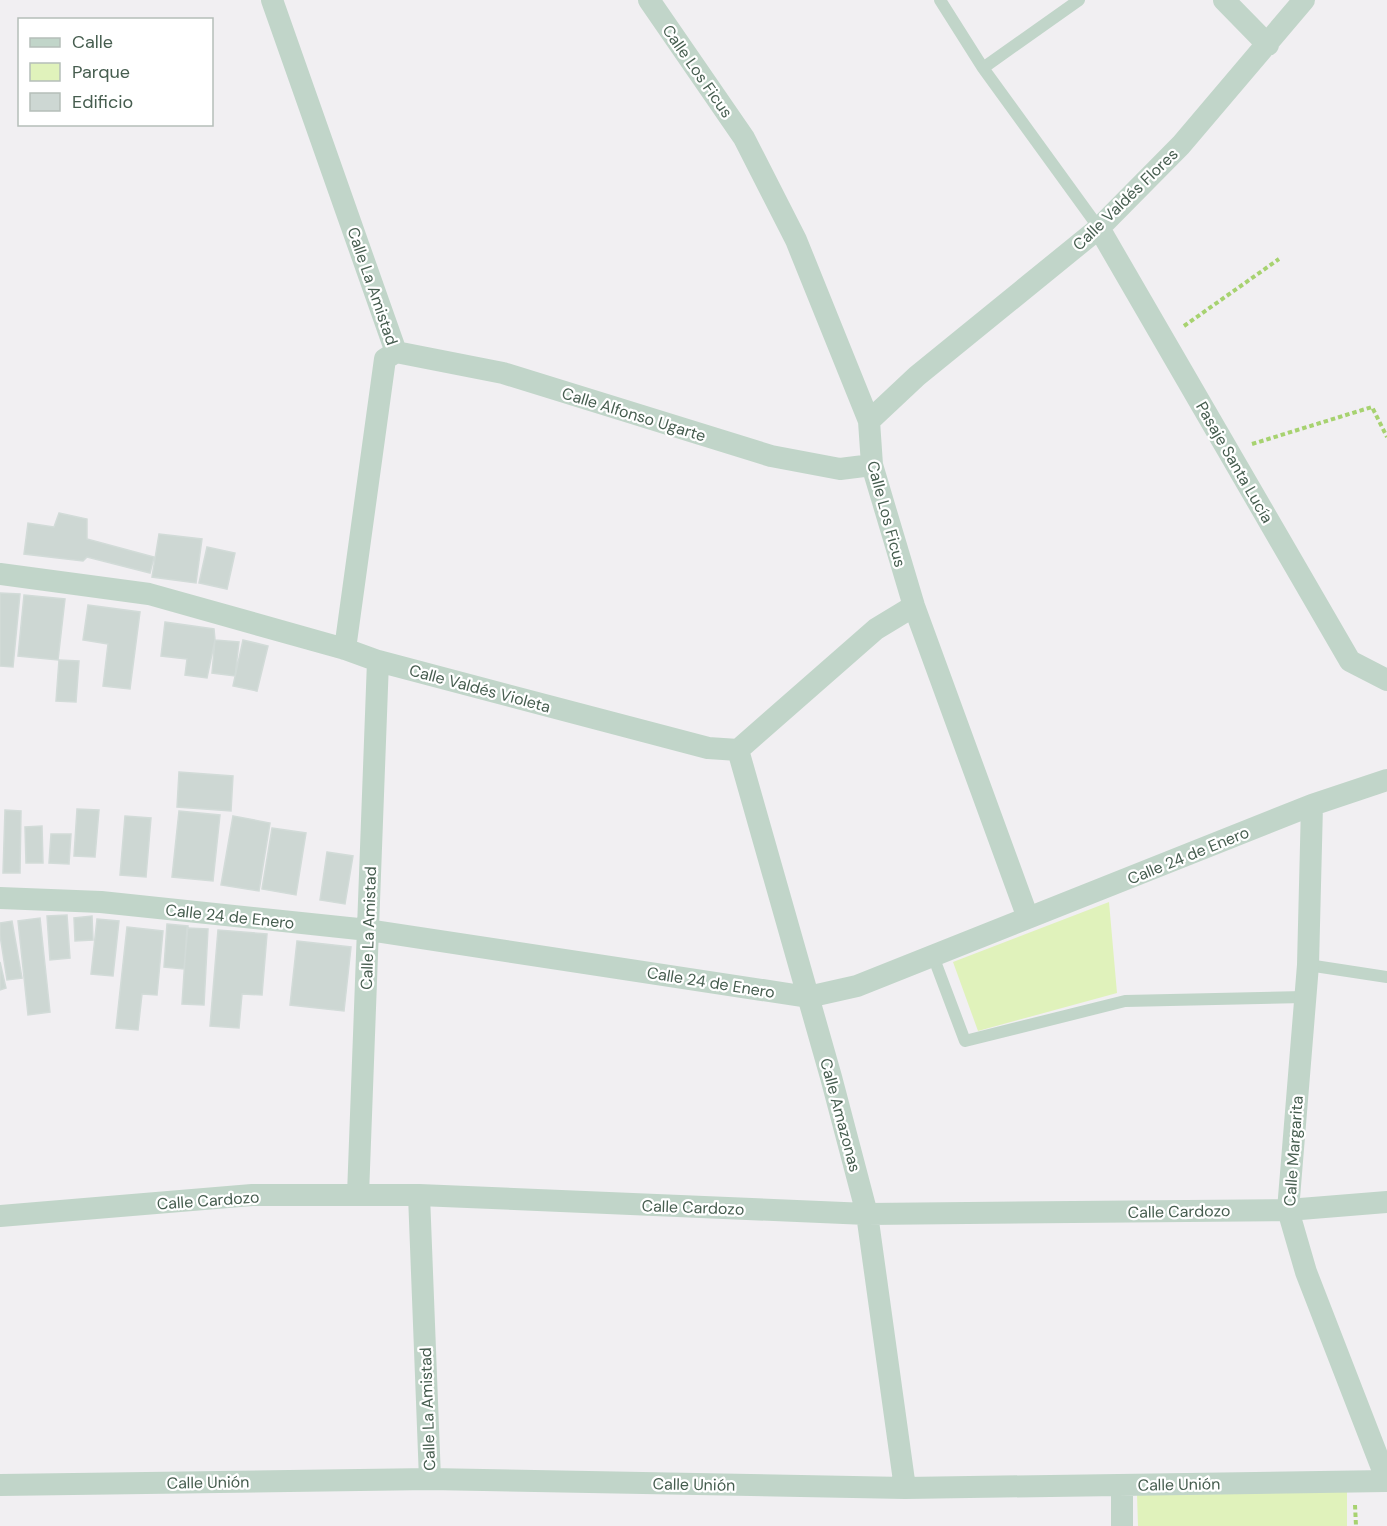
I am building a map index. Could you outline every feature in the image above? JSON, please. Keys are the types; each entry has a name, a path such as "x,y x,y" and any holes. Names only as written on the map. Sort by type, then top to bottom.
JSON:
{"street":[{"name":"Calle La Amistad","path":"272,0 396,352 385,359 345,649"},
{"name":"Calle Los Ficus","path":"649,0 744,138 796,240 868,421 872,465 914,606 1028,918"},
{"path":"1224,0 1268,45"},
{"name":"Calle Valdés Flores","path":"868,421 917,376 1099,228 1181,145 1304,0"},
{"name":"Pasaje Santa Lucía","path":"1099,228 1350,661 1387,680"},
{"name":"Calle Alfonso Ugarte","path":"396,352 503,373 771,456 840,469 872,465"},
{"name":"Calle Valdés Violeta","path":"0,574 149,594 345,649 378,661 708,748 738,750"},
{"path":"738,750 876,629 914,606"},
{"name":"Calle La Amistad","path":"358,1195 378,661"},
{"name":"Calle Amazonas","path":"738,750 867,1214 905,1488"},
{"name":"Calle 24 de Enero","path":"0,898 101,902 368,930 808,997 857,986 1312,805 1387,780"},
{"name":"Calle Margarita","path":"1312,805 1308,965 1288,1210 1305,1272 1387,1481"},
{"name":"Calle Cardozo","path":"0,1216 252,1195 418,1196 867,1214 1288,1210 1387,1202"},
{"name":"Calle La Amistad","path":"418,1196 430,1479"},
{"name":"Calle Unión","path":"0,1485 430,1479 905,1488 1387,1481"},
{"path":"1122,1485 1122,1526"}],"lane":[{"path":"940,0 983,68 1099,228"},
{"path":"983,68 1079,0"},
{"path":"933,956 965,1041 1125,1001 1304,998"},
{"path":"1308,965 1387,977"}],"path":[{"path":"1164,341 1279,258"},
{"path":"1228,451 1372,407 1387,437"}],"green space":[{"path":"1109,902 1117,993 978,1031 953,962"},
{"path":"1347,1491 1347,1526 1138,1526 1137,1494"}],"building":[{"path":"59,513 87,519 87,539 154,557 150,573 87,557 83,561 24,554 28,523 54,527"},
{"path":"159,534 202,539 196,583 152,577"},
{"path":"207,547 235,553 227,589 199,583"},
{"path":"0,593 20,594 13,667 0,666"},
{"path":"24,595 65,599 58,660 18,656"},
{"path":"88,605 140,612 130,689 103,686 108,644 83,640"},
{"path":"165,622 214,629 215,640 207,678 185,675 187,659 161,656"},
{"path":"215,640 239,642 235,676 212,673"},
{"path":"243,640 268,646 257,691 233,686"},
{"path":"59,660 79,661 76,702 56,701"},
{"path":"179,772 233,776 231,811 177,807"},
{"path":"77,809 99,810 95,857 74,856"},
{"path":"5,810 21,811 20,873 3,873"},
{"path":"179,811 220,815 213,881 172,877"},
{"path":"125,816 151,818 146,877 120,875"},
{"path":"233,816 270,823 259,891 221,885"},
{"path":"42,826 43,863 26,863 25,827"},
{"path":"272,828 306,833 296,895 262,889"},
{"path":"51,834 71,834 69,864 49,863"},
{"path":"327,852 353,856 345,904 320,900"},
{"path":"67,915 70,958 50,960 47,916"},
{"path":"92,916 93,940 75,941 74,918"},
{"path":"40,918 50,1012 28,1015 18,921"},
{"path":"97,919 119,921 113,976 91,974"},
{"path":"12,921 22,978 7,980 0,923"},
{"path":"167,924 188,926 184,969 164,967"},
{"path":"127,927 163,931 157,995 142,994 138,1030 116,1028"},
{"path":"187,928 208,929 204,1005 182,1004"},
{"path":"218,930 267,934 262,995 242,994 239,1028 210,1026"},
{"path":"297,941 351,947 344,1011 290,1005"},
{"path":"0,962 6,988 0,990"}]}
